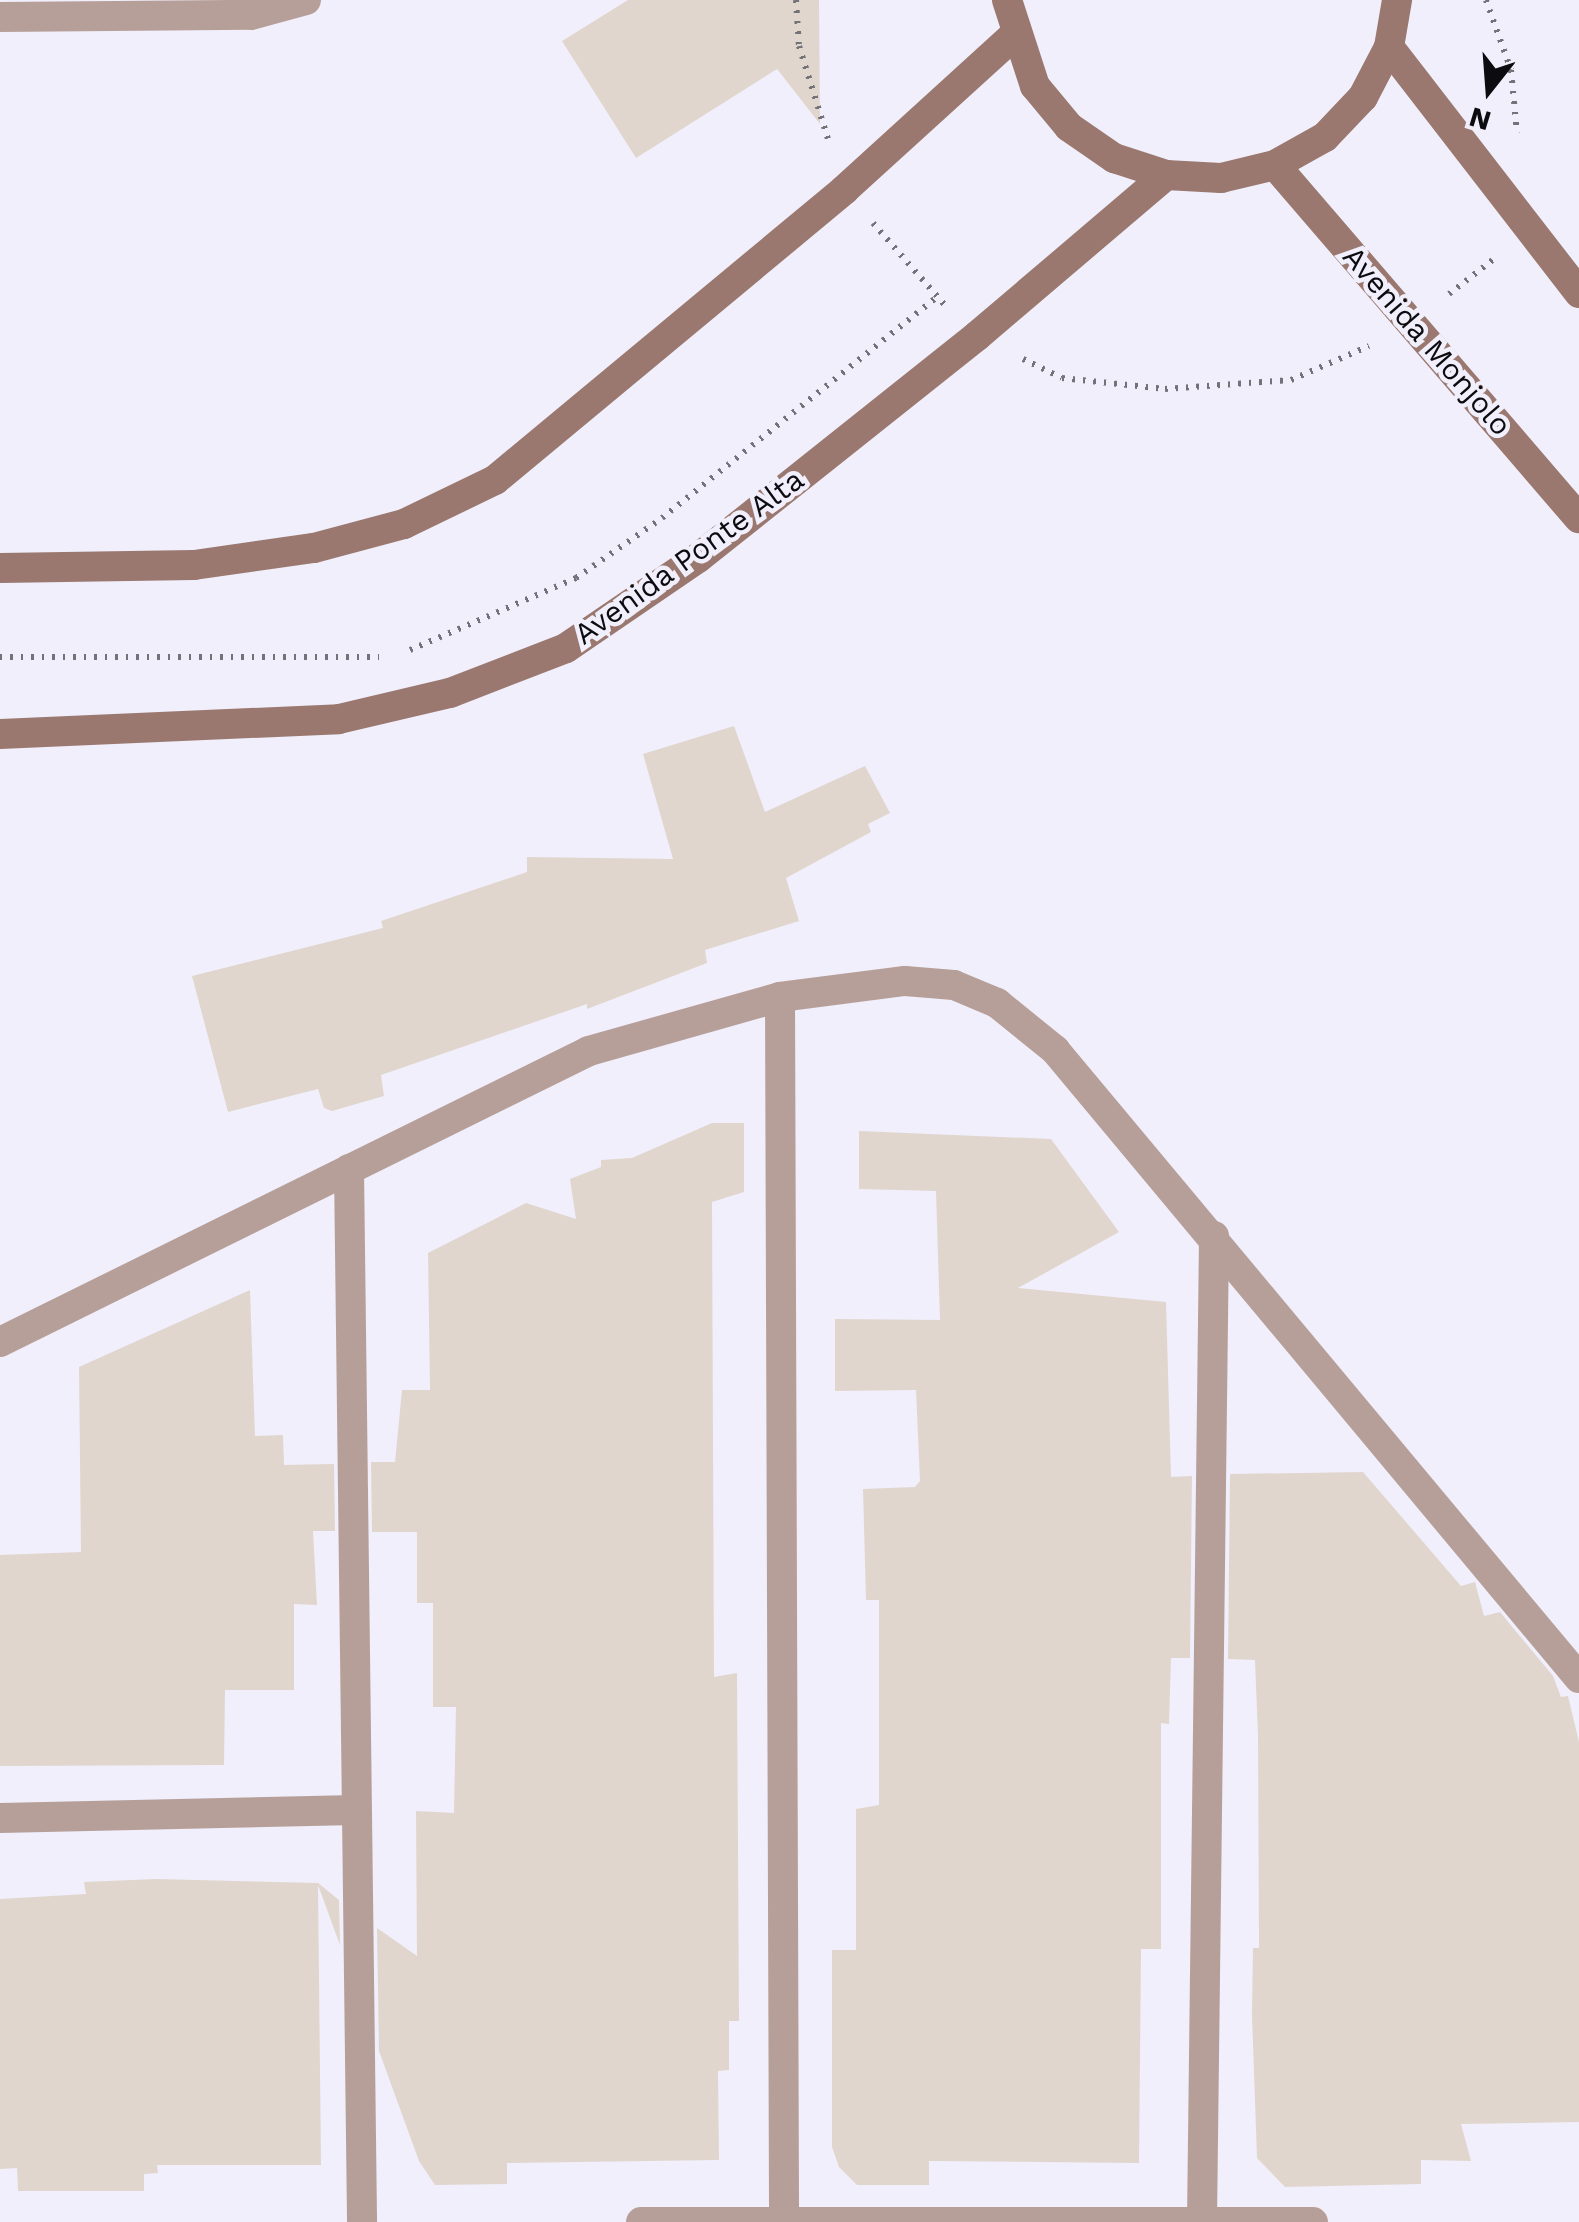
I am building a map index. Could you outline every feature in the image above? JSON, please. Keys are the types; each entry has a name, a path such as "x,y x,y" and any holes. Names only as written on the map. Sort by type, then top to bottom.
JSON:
{"main road":[{"path":"1006,0 1014,36 1035,86 1070,127 1114,158 1166,174 1221,178 1276,165 1325,137 1350,110 1389,47 1397,0"},
{"path":"0,568 194,566 314,548 404,524 495,480 844,190 1014,36"},
{"path":"1389,47 1528,232 1579,293"},
{"name":"Avenida Monjolo","path":"1276,165 1579,518"},
{"name":"Avenida Ponte Alta","path":"0,734 339,719 450,694 566,648 698,558 977,336 1166,174"}],"street":[{"path":"0,17 251,15 306,0"},
{"path":"0,1342 589,1051 780,997 905,980 954,985 997,1004 1055,1050 1579,1678"},
{"path":"780,997 784,2221"},
{"path":"349,1169 362,2222"},
{"path":"1202,2221 1214,1236"},
{"path":"0,1818 355,1810"},
{"path":"641,2222 1313,2222"}],"path":[{"path":"796,0 799,46 844,190 937,297 977,336 1062,378 1165,388 1292,380 1414,326 1528,232"},
{"path":"1486,0 1510,70 1518,145"},
{"path":"0,657 392,657 576,578 662,518 937,297"}],"building":[{"path":"628,0 819,0 820,124 777,69 636,158 562,41"},
{"path":"734,726 765,812 865,766 890,813 868,824 871,832 786,878 799,921 705,950 707,963 587,1009 587,1004 381,1075 384,1096 332,1111 324,1108 318,1089 228,1112 192,976 383,928 381,921 527,872 527,857 673,859 643,754"},
{"path":"712,1123 744,1123 744,1192 712,1202 714,1677 737,1673 739,2021 729,2021 729,2070 718,2071 719,2160 507,2163 507,2184 435,2185 419,2161 379,2051 377,1928 417,1956 416,1811 454,1813 456,1707 433,1707 433,1603 417,1603 417,1532 372,1532 371,1462 395,1462 402,1390 430,1390 428,1253 526,1203 576,1219 570,1179 601,1167 601,1160 632,1158"},
{"path":"859,1131 1051,1139 1119,1232 1018,1288 1166,1302 1171,1477 1192,1476 1190,1658 1171,1658 1169,1724 1161,1723 1161,1949 1141,1949 1139,2163 929,2161 929,2185 857,2185 839,2167 832,2147 832,1950 856,1950 856,1809 879,1805 879,1600 866,1600 863,1489 915,1487 920,1481 916,1390 835,1391 835,1319 940,1320 936,1191 859,1189"},
{"path":"250,1290 255,1436 283,1435 284,1465 334,1464 335,1531 313,1531 317,1605 294,1604 294,1690 225,1690 224,1765 0,1766 0,1555 81,1552 79,1367"},
{"path":"1363,1472 1461,1586 1475,1582 1484,1616 1500,1612 1553,1676 1561,1697 1568,1696 1579,1742 1579,2122 1461,2124 1471,2161 1421,2160 1421,2184 1285,2187 1257,2158 1252,2015 1253,1948 1259,1948 1255,1660 1228,1659 1230,1474"},
{"path":"156,1879 318,1883 339,1900 340,1945 318,1885 321,2165 157,2165 158,2173 144,2174 144,2191 18,2191 17,2168 0,2169 0,1899 86,1894 84,1882"}]}
